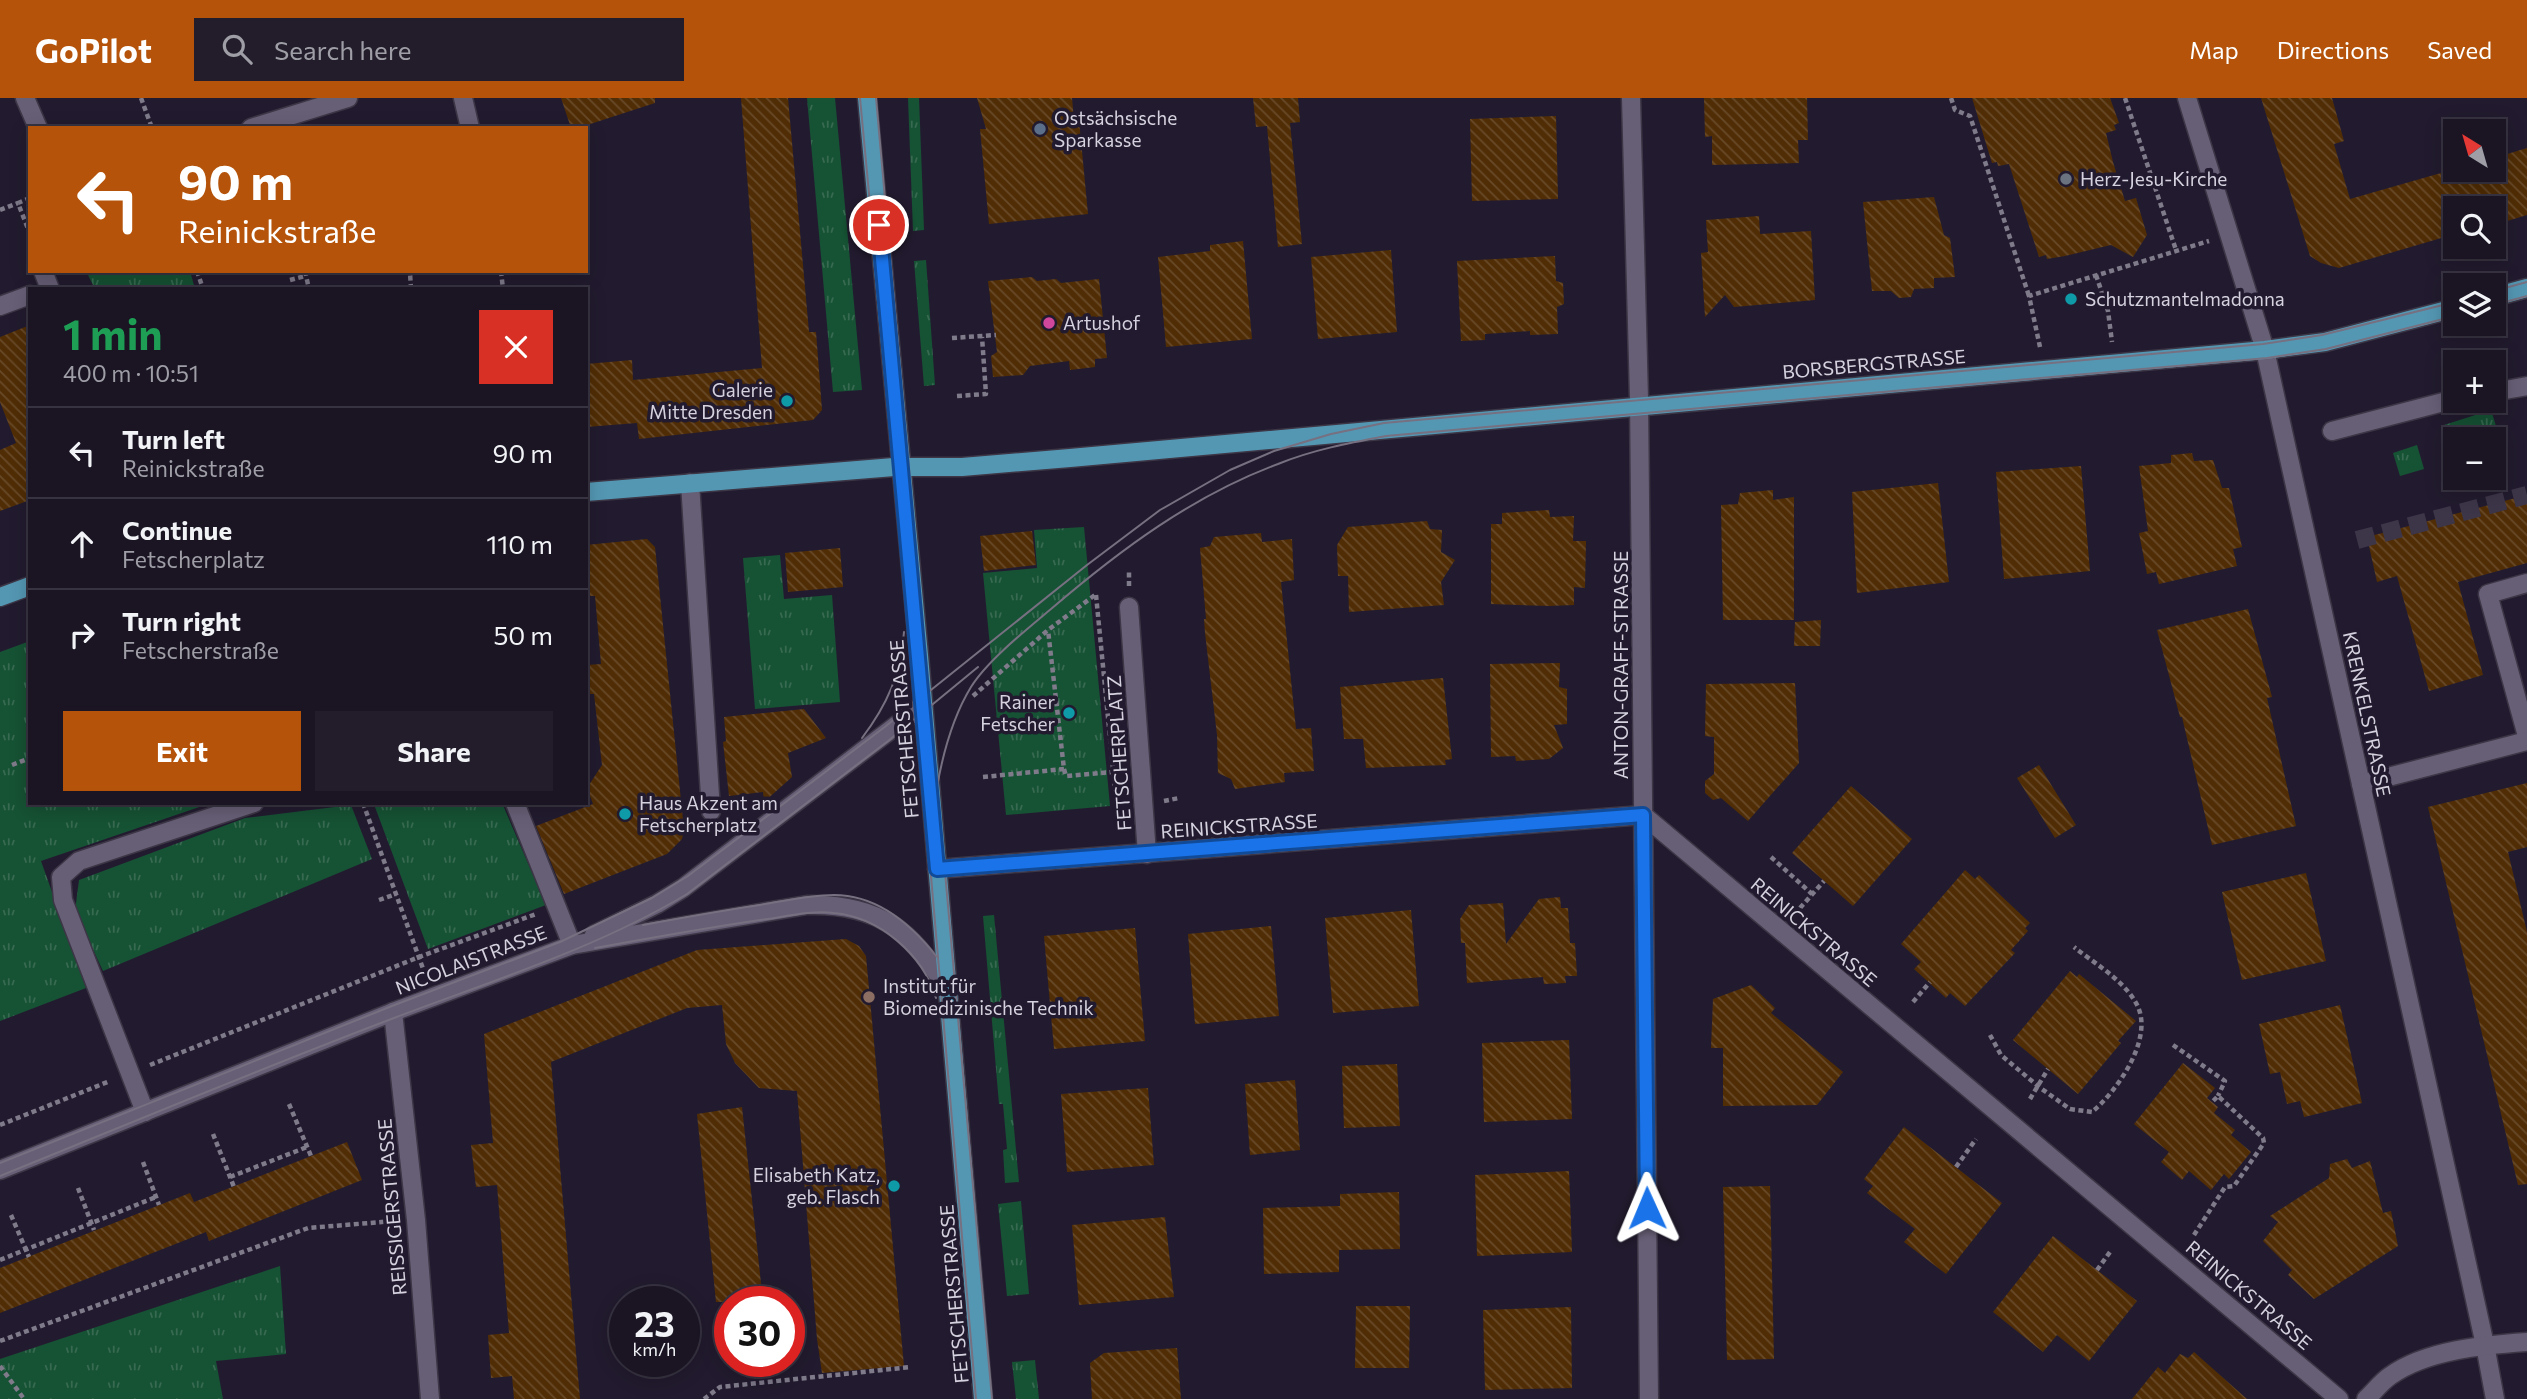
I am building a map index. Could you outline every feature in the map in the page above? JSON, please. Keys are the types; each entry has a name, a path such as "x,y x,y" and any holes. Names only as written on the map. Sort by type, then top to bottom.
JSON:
{"main road":[{"name":"FETSCHERSTRASSE","path":"867,98 984,1399"},
{"path":"2506,294 2527,288"},
{"name":"BORSBERGSTRASSE","path":"588,492 902,467 962,467 2265,350 2325,342 2443,311"},
{"path":"0,597 28,587"}],"street":[{"path":"25,98 37,126"},
{"path":"262,126 348,98"},
{"path":"463,98 470,126"},
{"name":"ANTON-GRAFF-STRASSE","path":"1631,98 1639,406 1649,1399"},
{"name":"KRENKELSTRASSE","path":"2187,98 2265,350 2495,1399"},
{"path":"0,306 28,296"},
{"path":"2506,390 2527,386"},
{"path":"2332,431 2443,402"},
{"path":"690,483 711,811"},
{"path":"2361,784 2527,738 2488,594 2527,583"},
{"name":"FETSCHERPLATZ","path":"937,869 1147,854 1129,607"},
{"path":"516,805 572,945 684,888 923,705"},
{"path":"145,1112 62,900 61,877 79,861 248,805"},
{"name":"REINICKSTRASSE","path":"1147,854 1643,815 2339,1399"},
{"name":"NICOLAISTRASSE","path":"0,1170 393,1012 572,945 807,905 836,904 862,909 902,932 927,960 948,991"},
{"name":"REISSIGERSTRASSE","path":"393,1012 416,1220 430,1399"},
{"path":"2366,1399 2391,1375 2434,1355 2485,1345 2527,1342"}],"path":[{"path":"141,98 151,126"},
{"path":"1951,98 1955,110 1970,116 2029,296 2045,371"},
{"path":"2125,98 2176,250"},
{"path":"0,210 28,199"},
{"path":"18,203 28,229"},
{"path":"2029,296 2230,235"},
{"path":"290,280 305,274"},
{"path":"2096,275 2109,311 2115,364"},
{"path":"953,338 996,335"},
{"path":"957,396 986,394 982,337"},
{"path":"973,696 1048,630 1096,595"},
{"path":"1048,630 1066,776 1113,772"},
{"path":"12,765 28,759"},
{"path":"983,776 1065,769"},
{"path":"364,805 433,997"},
{"path":"1771,857 1812,894"},
{"path":"1800,908 1824,881"},
{"path":"379,900 396,894"},
{"path":"0,1125 419,957 556,906"},
{"path":"1990,1035 2001,1055 2070,1109 2092,1112 2104,1102 2135,1055 2141,1030 2138,1008 2122,985 2074,947"},
{"path":"1913,1002 1930,982"},
{"path":"2173,1045 2225,1081 2212,1102"},
{"path":"2030,1099 2048,1069"},
{"path":"2193,1235 2225,1187 2234,1186 2264,1143 2263,1138 2218,1096"},
{"path":"289,1104 311,1156"},
{"path":"213,1134 234,1187"},
{"path":"1956,1167 1976,1139"},
{"path":"230,1177 307,1147"},
{"path":"143,1162 159,1205"},
{"path":"78,1188 94,1230"},
{"path":"0,1260 156,1196"},
{"path":"11,1215 29,1257"},
{"path":"0,1341 308,1228 416,1220"},
{"path":"2097,1270 2110,1252"},
{"path":"0,1367 24,1399"},
{"path":"704,1399 720,1387 911,1367"}],"green space":[{"path":"807,98 835,98 862,390 833,392"},
{"path":"908,98 919,98 924,230 913,231"},
{"path":"926,260 935,385 924,386 914,261"},
{"path":"87,273 191,273 194,287 94,287"},
{"path":"2482,413 2492,413 2496,427 2443,427 2443,432 2441,426"},
{"path":"2417,445 2424,469 2400,476 2393,453"},
{"path":"1084,527 1110,806 1006,815 983,573 1037,568 1034,530"},
{"path":"780,555 784,599 832,595 840,702 755,709 743,558"},
{"path":"28,642 28,805 205,805 41,861 86,988 0,1021 0,652"},
{"path":"351,805 372,859 103,971 75,911 79,880 245,818"},
{"path":"503,805 546,905 428,949 375,807"},
{"path":"994,915 1019,1182 1005,1183 1003,1150 1007,1149 1003,1104 999,1104 983,916"},
{"path":"1021,1201 1029,1294 1007,1296 998,1204"},
{"path":"280,1266 286,1354 216,1361 223,1399 0,1399 0,1359"},
{"path":"1035,1360 1039,1399 1016,1399 1012,1362"}],"building":[{"path":"561,98 655,98 655,103 584,126 570,126"},
{"path":"741,98 788,98 809,332 816,332 822,410 813,420 639,439 637,423 588,427 588,364 632,360 633,380 762,368"},
{"path":"977,98 1072,98 1074,120 1079,120 1088,214 989,224 980,129 986,129"},
{"path":"1253,98 1298,98 1300,122 1290,123 1302,244 1278,247 1267,126 1256,127"},
{"path":"1704,98 1807,98 1808,140 1798,140 1799,163 1712,165 1712,136 1705,137"},
{"name":"Herz-Jesu-Kirche","path":"1972,98 2110,98 2119,123 2114,125 2116,130 2106,133 2113,162 2125,201 2136,198 2147,235 2133,257 2111,245 2047,259 2046,255 2039,257 2009,164 1998,166 1997,162 1992,163"},
{"path":"2261,98 2332,98 2344,141 2334,144 2350,199 2443,172 2443,182 2506,182 2506,154 2527,148 2527,215 2506,221 2506,196 2443,196 2443,238 2339,268 2321,263 2310,256"},
{"path":"1556,116 1558,199 1472,201 1470,119"},
{"path":"1934,197 1944,235 1950,238 1955,277 1934,278 1934,288 1914,289 1911,297 1899,298 1891,291 1872,291 1863,202"},
{"path":"1759,216 1760,234 1811,231 1815,300 1734,307 1725,295 1705,317 1701,253 1708,252 1706,220"},
{"path":"1243,241 1252,339 1166,347 1158,257 1210,251 1210,245"},
{"path":"1391,250 1397,332 1318,339 1311,257"},
{"path":"1555,256 1556,281 1563,283 1564,304 1557,307 1558,334 1530,335 1530,331 1485,334 1485,340 1461,341 1457,261"},
{"name":"Artushof","path":"1032,277 1037,281 1056,279 1061,283 1099,279 1107,358 1095,359 1095,367 1070,370 1069,361 1030,366 1023,375 993,377 991,356 997,352 988,281"},
{"path":"28,326 28,501 0,511 0,450 16,443 0,402 0,337"},
{"path":"2192,453 2194,461 2213,460 2222,488 2229,488 2242,547 2233,549 2237,566 2159,584 2156,572 2147,574 2139,533 2148,531 2139,466 2171,463 2171,455"},
{"path":"2081,466 2090,571 2004,579 1996,472"},
{"path":"1938,483 1949,582 1857,593 1852,492"},
{"path":"1773,490 1773,500 1794,497 1794,620 1723,620 1721,505 1738,504 1740,493"},
{"path":"2527,495 2527,563 2458,582 2483,675 2429,691 2397,576 2377,582 2367,537"},
{"path":"1549,510 1550,517 1574,516 1573,541 1586,541 1585,588 1574,587 1574,605 1491,604 1491,524 1502,524 1502,513"},
{"path":"1427,521 1430,529 1442,530 1441,552 1455,560 1441,582 1444,605 1349,612 1348,576 1338,576 1337,545 1348,527"},
{"path":"1032,531 1036,565 984,571 980,536"},
{"path":"1261,533 1262,542 1292,539 1294,580 1281,582 1296,729 1311,728 1314,771 1284,773 1285,782 1235,789 1231,779 1218,773 1200,548 1210,546 1214,537"},
{"path":"647,539 655,547 684,830 682,839 667,854 564,894 536,826 593,804 588,786 602,765 594,694 588,694 588,665 601,664 595,596 588,596 588,545"},
{"path":"840,548 843,587 788,592 785,553"},
{"path":"2248,609 2272,697 2267,698 2296,826 2212,845 2182,717 2157,630"},
{"path":"1821,620 1820,646 1794,646 1795,622"},
{"path":"1560,663 1559,687 1567,689 1567,724 1554,725 1563,748 1549,759 1516,761 1515,756 1491,757 1490,664"},
{"path":"1443,678 1452,759 1445,760 1446,765 1366,768 1363,739 1344,739 1340,687"},
{"path":"1795,683 1799,763 1748,821 1721,798 1713,800 1705,793 1705,781 1714,774 1714,737 1705,736 1706,684"},
{"path":"804,709 826,738 788,753 792,777 764,802 763,792 729,796 723,742 726,741 724,717"},
{"path":"2039,765 2076,825 2055,838 2017,778"},
{"path":"2527,783 2527,847 2508,852 2527,932 2527,1184 2518,1185 2428,807"},
{"path":"1851,786 1912,839 1853,906 1792,853"},
{"path":"1965,870 1975,879 1979,875 2030,923 2025,928 2028,931 2011,950 2015,953 1965,1006 1950,993 1946,998 1914,969 1921,962 1901,944"},
{"path":"2306,873 2326,961 2242,980 2222,892"},
{"path":"1560,897 1561,908 1568,908 1570,943 1575,943 1577,976 1565,976 1566,983 1544,984 1543,977 1467,983 1465,943 1461,943 1460,919 1469,905 1503,903 1506,944 1539,899"},
{"path":"1411,910 1419,1006 1333,1013 1325,918"},
{"path":"1271,926 1279,1016 1195,1024 1188,934"},
{"path":"1135,928 1145,1041 1054,1049 1044,936"},
{"path":"846,939 859,946 866,956 904,1366 822,1373 797,1091 759,1088 735,1063 726,1044 722,1005 687,1008 551,1062 580,1399 514,1399 512,1376 491,1378 488,1335 509,1333 497,1185 476,1187 471,1145 493,1143 484,1034 697,950"},
{"path":"2070,971 2077,977 2079,974 2136,1021 2078,1094 2013,1040"},
{"path":"1751,985 1775,1008 1771,1013 1843,1072 1817,1105 1723,1106 1723,1048 1711,1048 1713,999"},
{"path":"2340,1005 2362,1103 2304,1117 2300,1101 2287,1104 2280,1072 2270,1074 2259,1024"},
{"path":"1569,1040 1572,1119 1484,1122 1482,1043"},
{"path":"2183,1063 2215,1088 2207,1098 2218,1107 2214,1113 2235,1130 2231,1135 2251,1152 2229,1179 2224,1174 2211,1190 2189,1171 2182,1180 2161,1162 2169,1152 2134,1124"},
{"path":"1397,1064 1400,1126 1344,1128 1342,1066"},
{"path":"1295,1080 1300,1150 1250,1155 1245,1084"},
{"path":"1148,1088 1154,1165 1067,1172 1061,1094"},
{"path":"742,1107 761,1286 714,1286 697,1114"},
{"path":"1904,1127 2002,1203 1946,1274 1904,1242 1915,1229 1867,1193 1873,1186 1864,1179"},
{"path":"347,1142 362,1180 209,1241 206,1232 0,1313 0,1268 190,1193 194,1202"},
{"path":"2347,1159 2352,1168 2370,1161 2383,1213 2391,1211 2398,1246 2314,1299 2288,1275 2292,1270 2263,1241 2278,1222 2270,1216 2329,1178 2330,1164"},
{"path":"1569,1171 1572,1252 1477,1256 1475,1175"},
{"path":"1770,1186 1774,1359 1727,1360 1723,1187"},
{"path":"1399,1192 1400,1249 1339,1250 1339,1272 1264,1274 1263,1208 1340,1206 1340,1194"},
{"path":"1165,1217 1174,1297 1079,1305 1072,1225"},
{"path":"2053,1236 2137,1301 2089,1361 2057,1335 2043,1352 1993,1312"},
{"path":"1356,1306 1410,1306 1409,1368 1355,1368"},
{"path":"1571,1307 1572,1388 1485,1390 1483,1310"},
{"path":"1177,1348 1181,1399 1092,1399 1090,1363 1104,1353"},
{"path":"2194,1352 2247,1399 2132,1399 2158,1367 2165,1373 2180,1354 2188,1358"}],"tunnel":[{"path":"2357,540 2527,495"}],"tram line":[{"path":"860,98 907,597 976,1399"},
{"path":"876,98 992,1399"},
{"path":"2506,288 2527,282"},
{"path":"2506,302 2527,296"},
{"path":"0,1163 392,1006 560,942 652,898 688,876 886,726 1160,510 1230,470 1274,451 1331,434 1384,423 2263,344 2322,335 2443,305"},
{"path":"937,787 949,736 964,699 978,677 1008,646 1103,566 1158,526 1246,477 1304,455 1386,436 2267,358 2326,349 2443,319"},
{"path":"862,738 879,713 891,688 900,662 904,632"},
{"path":"0,1176 295,1056 544,962 652,914 687,894 888,741 978,667"},
{"path":"643,925 806,897 850,896 879,906 905,923 937,957"},
{"path":"595,948 797,914 834,913 868,922 897,941 921,967 936,998"}],"place":[{"name":"Ostsächsische Sparkasse","path":"1040,129"},
{"name":"Herz-Jesu-Kirche","path":"2066,179"},
{"name":"Schutzmantelmadonna","path":"2071,299"},
{"name":"Artushof","path":"1049,323"},
{"name":"Galerie Mitte Dresden","path":"787,401"},
{"name":"Rainer Fetscher","path":"1069,713"},
{"name":"Haus Akzent am Fetscherplatz","path":"625,814"},
{"name":"Institut für Biomedizinische Technik","path":"869,997"},
{"name":"Elisabeth Katz, geb. Flasch","path":"894,1186"}],"route":[{"path":"879,225 937,869 1643,815 1647,1208"}]}
